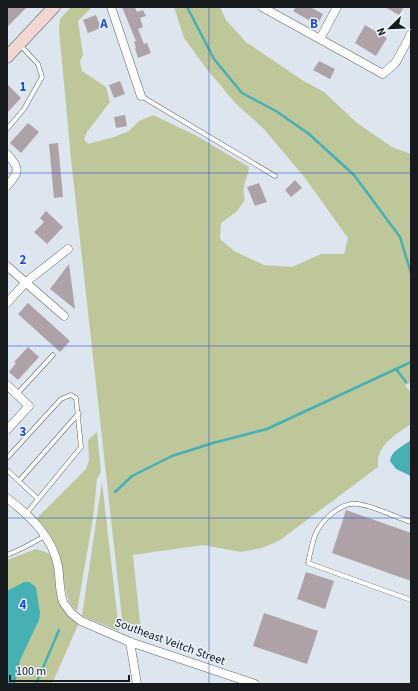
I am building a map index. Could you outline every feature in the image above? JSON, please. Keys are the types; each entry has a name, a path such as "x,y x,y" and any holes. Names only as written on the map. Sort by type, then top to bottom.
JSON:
{"street":[{"path":"8,55 54,7"},
{"path":"112,7 141,96"},
{"path":"262,7 383,74 396,62 411,34"},
{"path":"320,40 337,7"},
{"path":"7,154 15,163 17,168 15,178 7,186"},
{"path":"7,303 26,282 68,249"},
{"path":"7,266 64,316"},
{"path":"7,385 29,406 7,430"},
{"path":"7,498 26,514 45,535"},
{"name":"Southeast Veitch Street","path":"45,535 56,560 63,602 71,613 78,618 130,642 255,684"},
{"path":"130,642 136,684"}],"lane":[{"path":"7,128 24,108 42,77 38,64 19,44"},
{"path":"141,96 275,176"},
{"path":"16,394 53,355"},
{"path":"7,458 64,397 71,395 76,398 82,443 80,450 26,514"},
{"path":"19,481 79,413"},
{"path":"7,470 38,499"},
{"path":"411,522 357,503 347,505 335,512 322,523 315,535 308,563 411,600"},
{"path":"7,555 23,548 45,535"}],"green space":[{"path":"71,7 92,7 78,21 83,55 80,61 82,71 106,87 110,102 87,132 84,139 88,144 114,137 129,131 139,121 153,115 197,136 249,167 244,186 245,200 237,211 221,223 220,239 234,251 264,265 292,267 321,254 344,254 348,238 305,178 264,129 236,104 206,68 184,38 174,7 220,7 226,20 246,42 302,80 324,92 357,123 392,147 411,154 411,383 405,385 411,393 411,424 388,441 383,447 378,459 378,467 280,540 262,548 241,552 203,545 133,555 141,632 123,627 71,159 59,30 60,19"},
{"path":"97,432 101,472 97,479 93,518 77,611 69,601 57,549 37,518 86,469 89,460 88,440"},
{"path":"102,482 119,631 82,616"},
{"path":"36,549 48,553 52,557 70,616 78,625 52,684 7,684 7,560"}],"water":[{"path":"411,440 411,476 396,469 390,461 395,452"},
{"path":"24,582 29,582 36,587 40,613 39,620 20,660 15,684 7,684 7,591"}],"building":[{"path":"7,7 27,7 7,27"},
{"path":"122,7 135,7 137,12 143,10 146,16 140,18 143,27 138,29 144,44 147,43 151,53 138,58 134,42 136,41"},
{"path":"296,7 310,7 323,14 317,25 293,11"},
{"path":"385,7 404,7 399,15"},
{"path":"96,15 101,28 88,33 83,20"},
{"path":"365,25 387,38 376,56 355,43"},
{"path":"319,61 335,69 330,79 313,70"},
{"path":"120,81 125,94 114,98 109,85"},
{"path":"7,84 21,98 7,113"},
{"path":"125,115 127,126 116,128 114,117"},
{"path":"28,123 39,132 21,153 10,143"},
{"path":"58,143 63,197 54,198 49,144"},
{"path":"295,180 302,188 291,197 285,190"},
{"path":"259,183 267,202 255,206 247,187"},
{"path":"46,211 63,227 47,244 34,232 44,222 40,218"},
{"path":"69,264 75,309 50,289"},
{"path":"28,303 70,341 60,352 18,314"},
{"path":"28,347 39,357 18,380 9,372 16,363 14,362"},
{"path":"346,510 411,533 411,581 332,553"},
{"path":"306,572 334,581 325,609 297,599"},
{"path":"264,613 318,631 307,664 253,646"}],"waterway":[{"path":"187,7 214,59 242,93 276,111 309,134 354,175 400,237 411,273"},
{"path":"115,492 132,476 172,456 213,443 267,429 411,362"},
{"path":"396,369 406,382"},
{"path":"36,684 59,630"}]}
